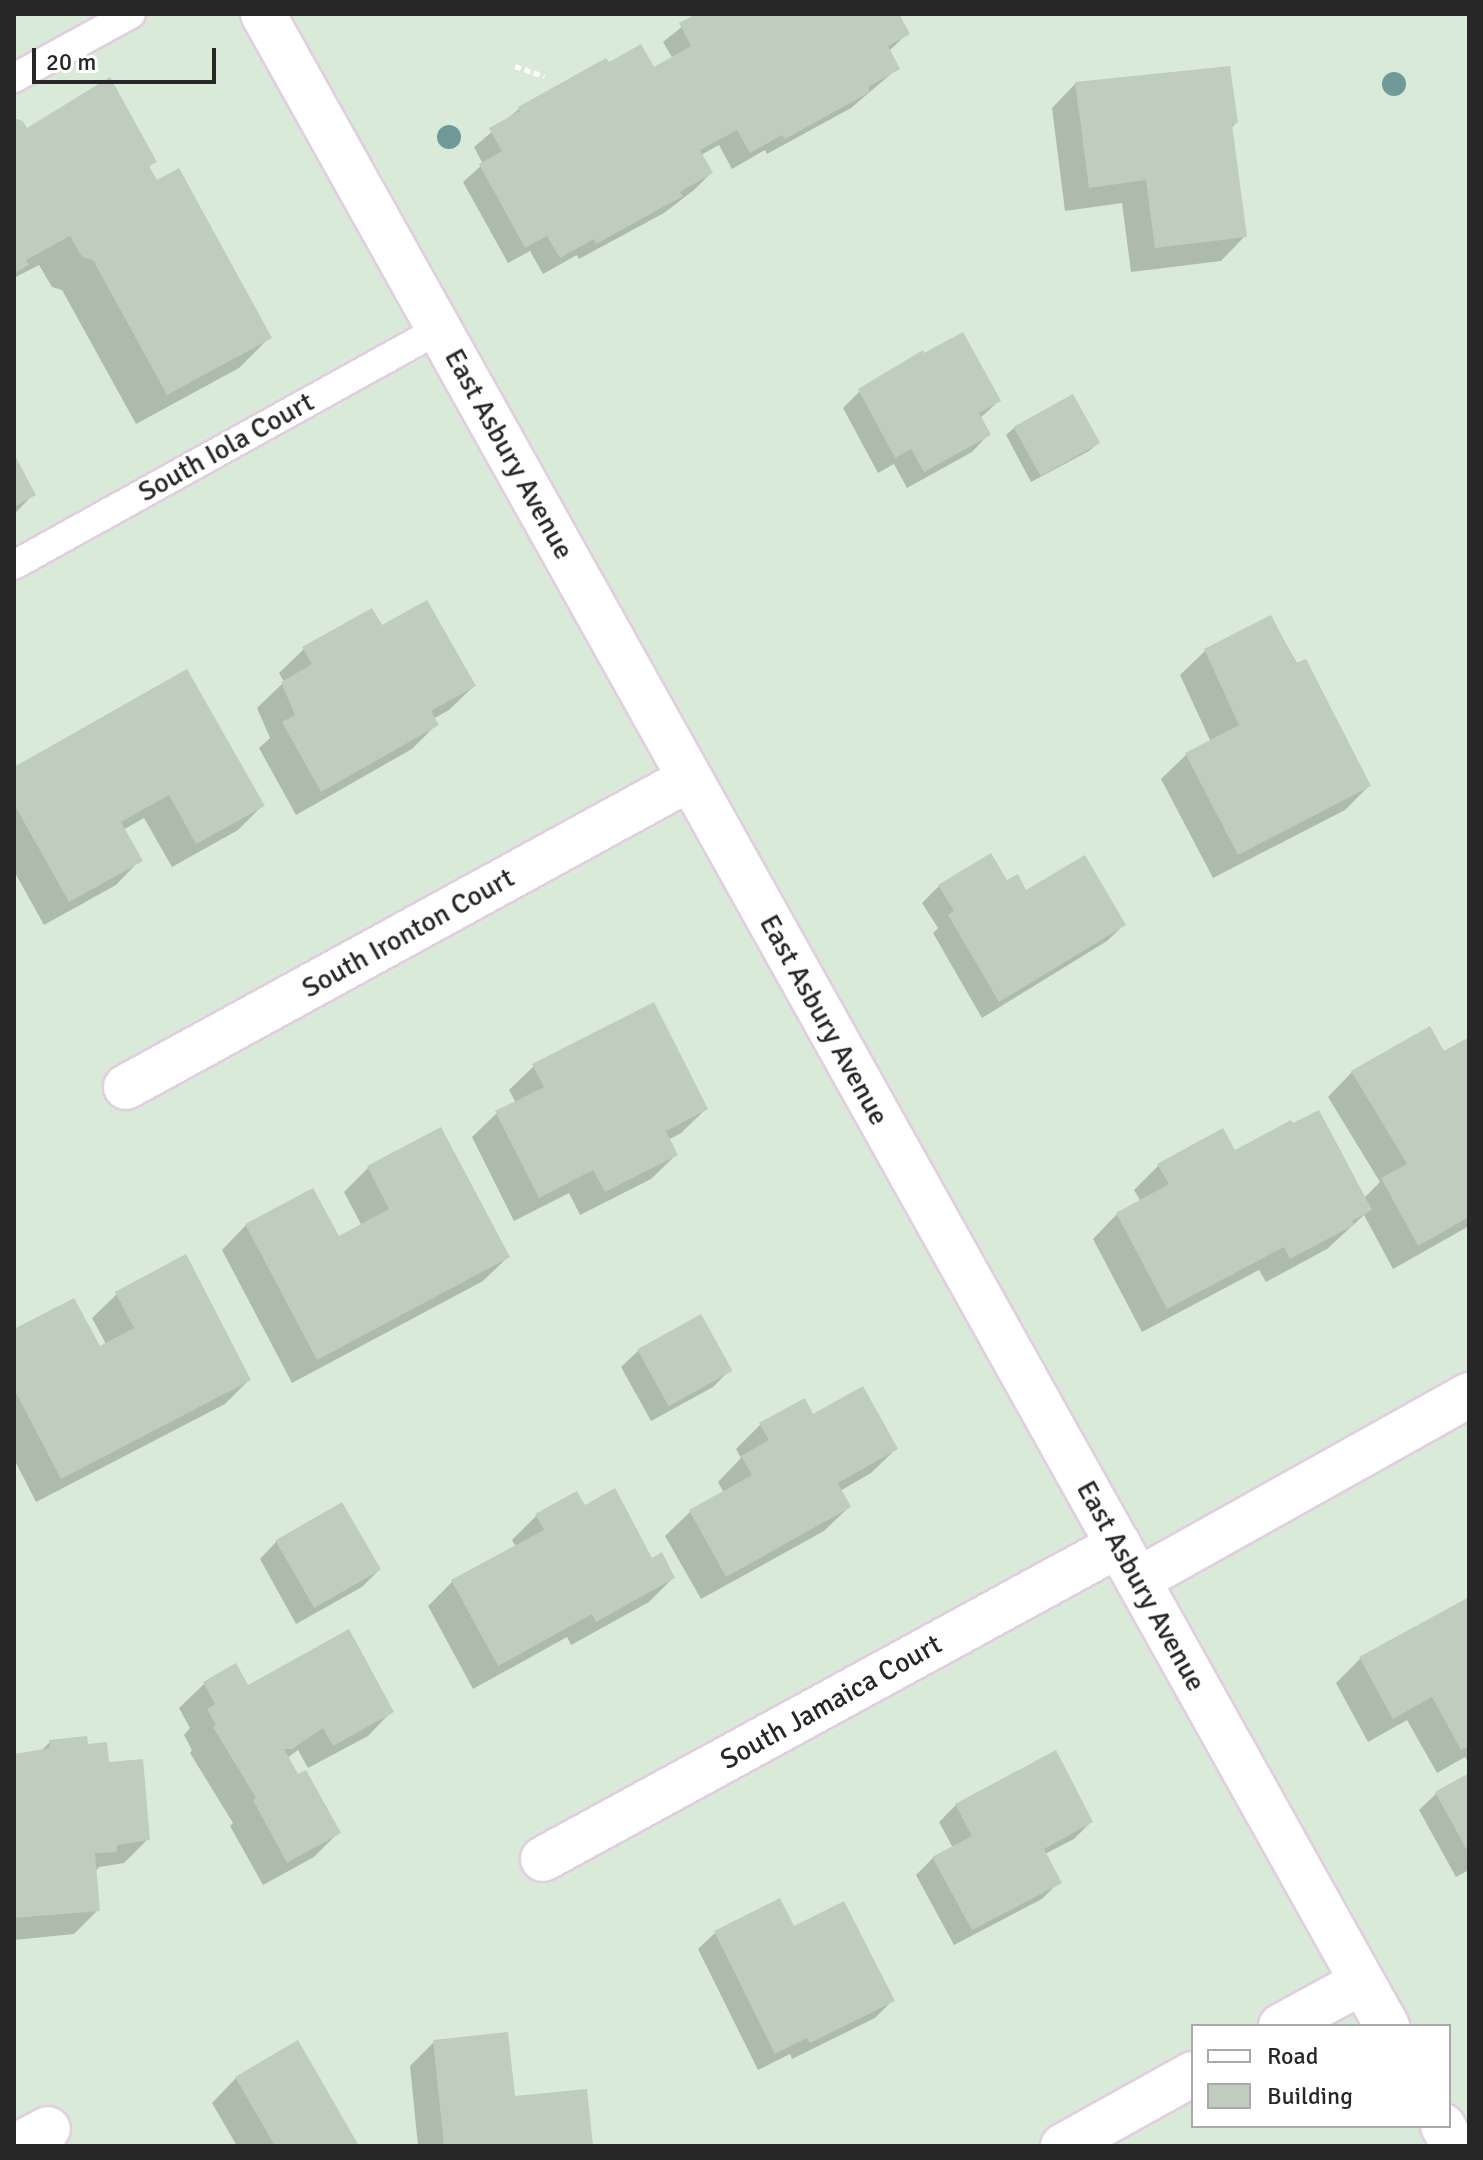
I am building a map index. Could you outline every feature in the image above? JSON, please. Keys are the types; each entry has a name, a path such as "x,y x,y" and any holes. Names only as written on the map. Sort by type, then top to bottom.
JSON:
{"street":[{"name":"East Asbury Avenue","path":"263,14 1386,2024"},
{"name":"South Ironton Court","path":"126,1087 689,779"},
{"name":"South Jamaica Court","path":"543,1859 1128,1562 1469,1395"},
{"path":"1285,2024 1362,1982"},
{"path":"1063,2146 1191,2075"},
{"path":"1444,2128 1454,2146"}],"lane":[{"path":"14,78 131,14"},
{"name":"South Iola Court","path":"14,565 439,329"}],"path":[{"path":"515,66 544,76"}],"building":[{"path":"696,14 899,14 910,34 888,46 900,69 868,87 870,92 785,139 782,135 750,153 737,130 700,150 713,173 680,192 683,196 596,244 594,239 560,258 547,236 525,248 479,164 502,151 489,128 520,111 518,107 606,58 609,62 641,44 654,67 691,46 679,23"},
{"path":"1230,66 1238,123 1232,124 1247,237 1155,248 1146,180 1089,188 1075,82"},
{"path":"110,77 157,162 149,166 157,180 179,168 272,338 167,395 93,260 82,257 70,236 26,260 29,265 14,273 14,118 23,121 27,128"},
{"path":"963,332 1001,401 979,413 991,435 924,472 911,449 895,458 858,389 923,350 924,353"},
{"path":"1073,394 1100,443 1041,476 1014,427"},
{"path":"14,454 36,495 14,507"},
{"path":"427,600 476,686 431,711 439,725 321,792 282,722 295,715 281,682 312,664 302,647 372,608 382,625"},
{"path":"1271,615 1296,663 1306,659 1371,786 1238,855 1185,753 1239,725 1204,649"},
{"path":"187,669 265,806 196,844 169,795 121,822 143,861 69,902 14,804 14,767"},
{"path":"991,853 1007,880 1018,874 1026,890 1085,855 1126,925 999,1002 948,915 954,911 938,885"},
{"path":"654,1002 708,1109 666,1131 678,1155 605,1192 593,1170 539,1198 495,1111 544,1087 532,1064"},
{"path":"1430,1026 1444,1051 1469,1037 1469,1217 1418,1246 1381,1178 1407,1164 1351,1071"},
{"path":"1319,1110 1372,1210 1352,1221 1354,1225 1290,1259 1284,1247 1167,1309 1116,1213 1169,1184 1157,1164 1223,1128 1235,1150 1291,1120 1293,1123"},
{"path":"441,1127 510,1257 317,1360 245,1224 313,1188 339,1236 389,1209 367,1166"},
{"path":"186,1254 251,1380 61,1479 14,1389 14,1329 74,1298 100,1346 134,1328 115,1292"},
{"path":"701,1314 733,1371 669,1406 637,1349"},
{"path":"863,1386 898,1449 838,1483 851,1507 726,1577 689,1510 752,1475 741,1456 769,1440 759,1423 805,1398 813,1414"},
{"path":"615,1488 652,1558 662,1552 675,1578 596,1622 592,1614 498,1666 451,1580 544,1530 535,1514 577,1491 585,1505"},
{"path":"342,1502 381,1570 314,1608 275,1540"},
{"path":"1469,1597 1469,1746 1461,1750 1432,1697 1393,1719 1359,1657"},
{"path":"349,1629 394,1712 333,1746 323,1728 292,1749 284,1749 298,1774 306,1770 341,1833 287,1863 253,1800 256,1798 213,1727 216,1725 207,1709 215,1704 203,1682 236,1663 248,1685"},
{"path":"87,1736 88,1744 107,1742 109,1762 143,1759 150,1840 117,1845 117,1852 95,1853 100,1911 14,1918 14,1754 50,1748 49,1740"},
{"path":"1056,1750 1093,1822 1044,1849 1062,1883 972,1930 932,1857 972,1836 955,1804"},
{"path":"1469,1773 1469,1854 1435,1792"},
{"path":"780,1898 794,1926 844,1901 895,2001 810,2043 807,2038 775,2054 714,1931"},
{"path":"508,2032 515,2096 587,2089 593,2146 444,2146 433,2040"},
{"path":"298,2040 359,2146 275,2146 235,2077"}]}
